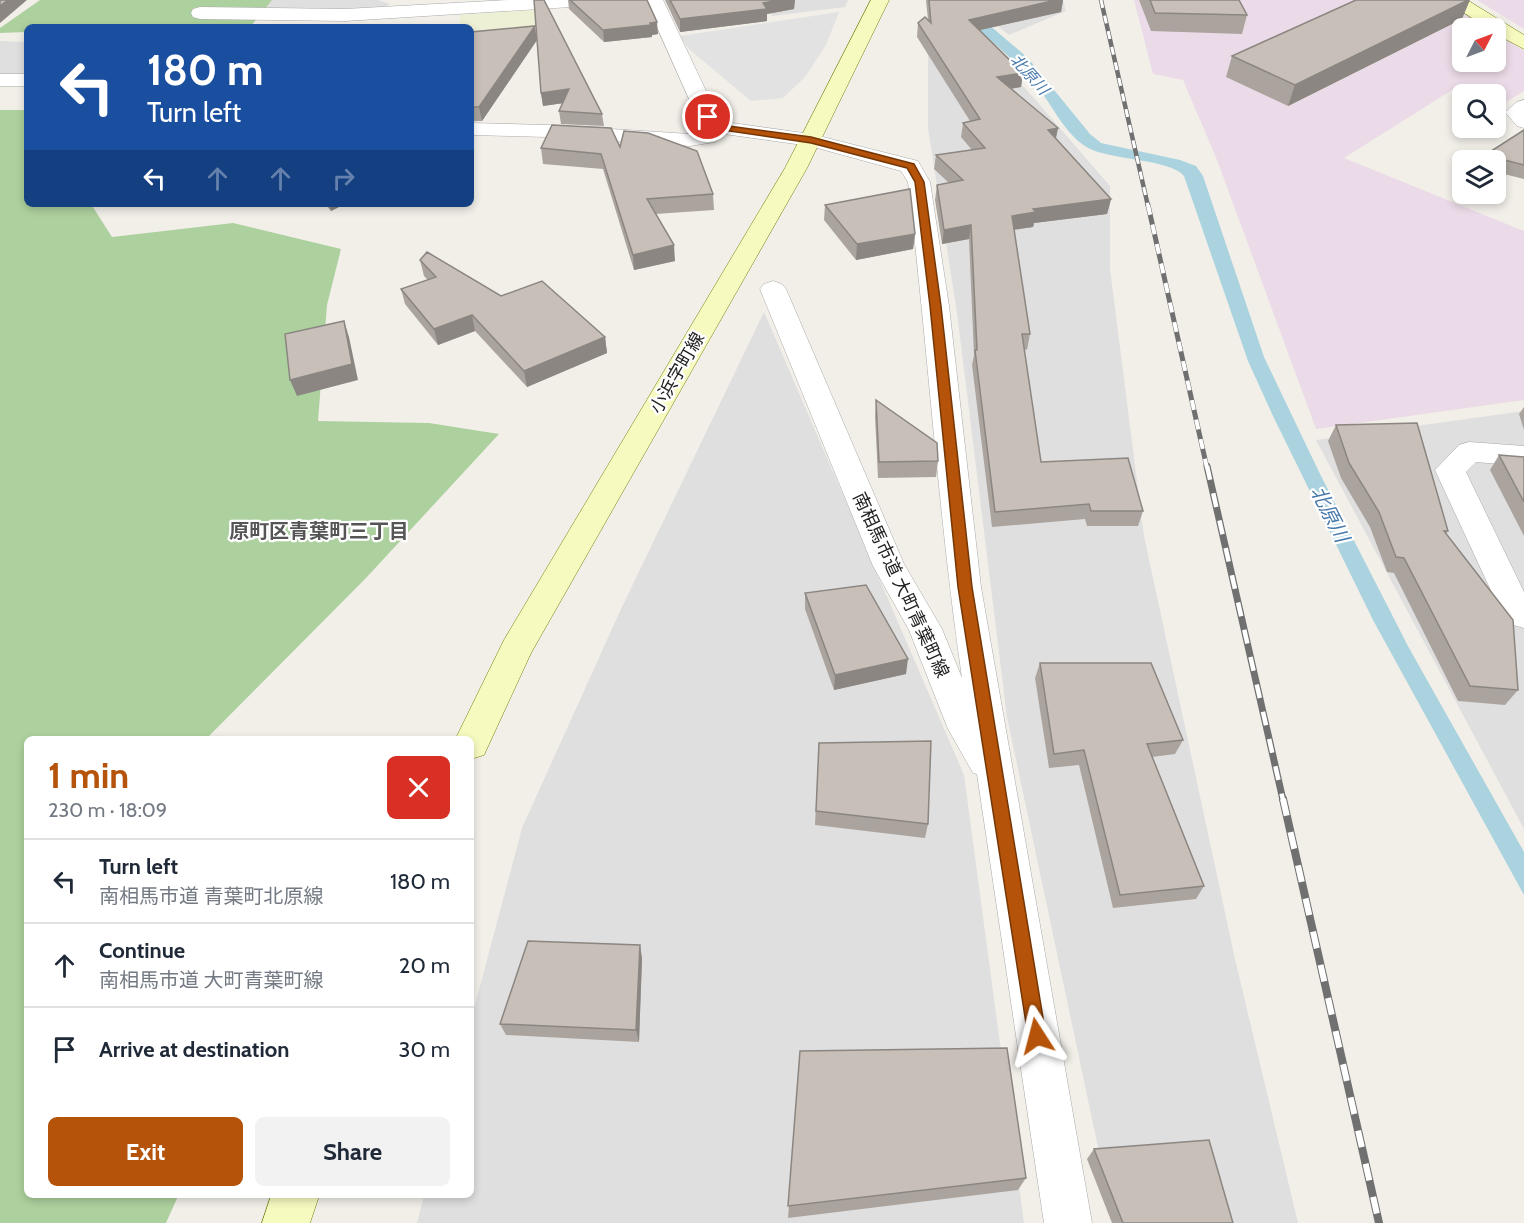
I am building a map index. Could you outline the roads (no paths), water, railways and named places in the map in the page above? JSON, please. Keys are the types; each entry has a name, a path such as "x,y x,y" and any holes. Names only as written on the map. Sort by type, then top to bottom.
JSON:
{"main road":[{"name":"小浜字町線","path":"474,738 516,649 811,140 880,0"},
{"path":"1454,0 1524,43"},
{"path":"286,1223 295,1198"}],"street":[{"path":"200,13 278,16 436,12 603,0"},
{"path":"654,0 708,117 719,127 811,140 910,166 919,182 936,306 965,587 1068,1223"},
{"path":"346,24 436,12"},
{"path":"0,80 24,80"},
{"path":"1524,106 1515,112 1524,123"},
{"path":"474,129 548,131 690,140 707,137 719,127"},
{"name":"南相馬市道 大町青葉町線","path":"773,289 801,351 888,566 925,629 966,729 996,778"},
{"path":"1524,456 1469,452 1450,470 1518,614 1524,615"}],"water":[{"name":"北原川","path":"988,24 1028,58 1090,134 1101,143 1180,160 1196,166 1203,176 1264,357 1321,476 1409,648 1524,852 1524,895 1373,620 1273,416 1248,361 1184,176 1167,166 1098,152 1080,142 1072,135 1028,76 975,27"}],"railway":[{"path":"1101,0 1148,206"},
{"path":"1148,205 1207,468"},
{"path":"1207,466 1283,800"},
{"path":"1283,799 1379,1223"}],"district":[{"name":"原町区青葉町三丁目","path":"319,531"}]}
